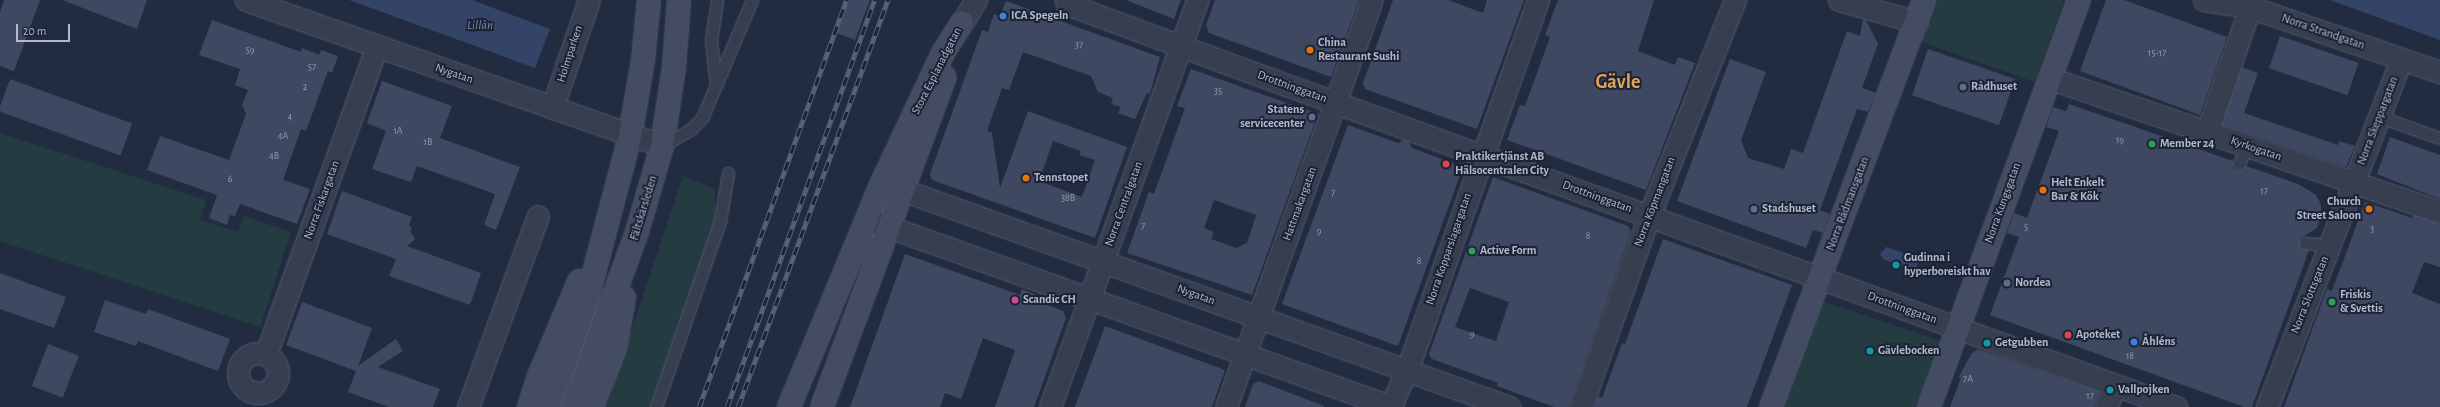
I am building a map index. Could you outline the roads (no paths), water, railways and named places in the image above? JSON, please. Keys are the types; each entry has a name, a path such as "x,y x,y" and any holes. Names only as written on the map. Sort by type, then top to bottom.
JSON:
{"street":[{"name":"Nygatan","path":"246,0 662,146"},
{"name":"Holmparken","path":"552,108 589,0"},
{"path":"549,407 586,303 609,210 630,136 643,60 649,0"},
{"name":"Fältskärsleden","path":"572,407 637,232 662,146 674,68 679,0"},
{"path":"962,23 976,0"},
{"name":"Drottninggatan","path":"1066,0 1067,4 2176,407"},
{"name":"Norra Centralgatan","path":"1050,407 1198,0"},
{"name":"Hattmakargatan","path":"1226,407 1337,103 1372,0"},
{"name":"Norra Kopparslagargatan","path":"1391,407 1407,370 1538,0"},
{"name":"Norra Köpmangatan","path":"1581,407 1649,216 1735,0"},
{"path":"1839,0 1917,22"},
{"name":"Norra Rådmansgatan","path":"1771,407 1924,0"},
{"name":"Norra Kungsgatan","path":"1929,407 2079,0"},
{"name":"Norra Strandgatan","path":"2204,0 2250,7 2440,72"},
{"path":"2207,132 2250,7"},
{"name":"Stora Esplanadgatan","path":"789,407 882,183 943,53 962,23"},
{"name":"Stora Esplanadgatan","path":"822,407 934,112 962,23"},
{"name":"Norra Fiskargatan","path":"266,354 377,46"},
{"name":"Norra Skeppargatan","path":"2355,183 2401,59"},
{"name":"Kyrkogatan","path":"2049,78 2207,132 2243,155 2355,183 2440,212"},
{"name":"Nygatan","path":"882,183 1509,407"},
{"name":"Norra Slottsgatan","path":"2266,407 2355,183"},
{"path":"529,407 540,374 609,210"},
{"path":"468,407 538,216"},
{"path":"866,219 1391,407"},
{"path":"592,407 614,348 637,232"},
{"path":"251,354 266,354 277,365 278,380 268,391 251,400 238,378 240,363 251,354"},
{"path":"2107,407 2115,385"}],"lane":[{"path":"716,85 711,41 717,0"},
{"path":"662,146 691,129 702,118 752,0"},
{"path":"2380,118 2440,138"},
{"path":"656,407 720,221 728,173"},
{"path":"2305,243 2330,245"}],"water":[{"name":"Lillån","path":"349,0 472,0 550,29 535,68"},
{"path":"2330,0 2440,0 2440,40"},
{"path":"1886,247 1916,257 1918,261 1917,267 1911,270 1883,259 1880,254"}],"railway":[{"path":"699,407 846,0"},
{"path":"727,407 874,0"},
{"path":"738,407 888,0"}],"place":[{"name":"ICA Spegeln","path":"1003,16"},
{"name":"China Restaurant Sushi","path":"1310,50"},
{"name":"Rådhuset","path":"1963,87"},
{"name":"Statens servicecenter","path":"1312,117"},
{"name":"Member 24","path":"2152,144"},
{"name":"Praktikertjänst AB Hälsocentralen City","path":"1446,164"},
{"name":"Tennstopet","path":"1026,178"},
{"name":"Helt Enkelt Bar & Kök","path":"2043,190"},
{"name":"Stadshuset","path":"1754,209"},
{"name":"Church Street Saloon","path":"2369,209"},
{"name":"Active Form","path":"1472,251"},
{"name":"Gudinna i hyperboreiskt hav","path":"1896,265"},
{"name":"Nordea","path":"2007,283"},
{"name":"Scandic CH","path":"1015,300"},
{"name":"Friskis & Svettis","path":"2332,302"},
{"name":"Apoteket","path":"2068,335"},
{"name":"Åhléns","path":"2134,342"},
{"name":"Getgubben","path":"1987,343"},
{"name":"Gävlebocken","path":"1870,351"},
{"name":"Vallpojken","path":"2110,390"}],"district":[{"name":"Gävle","path":"1618,82"}]}
